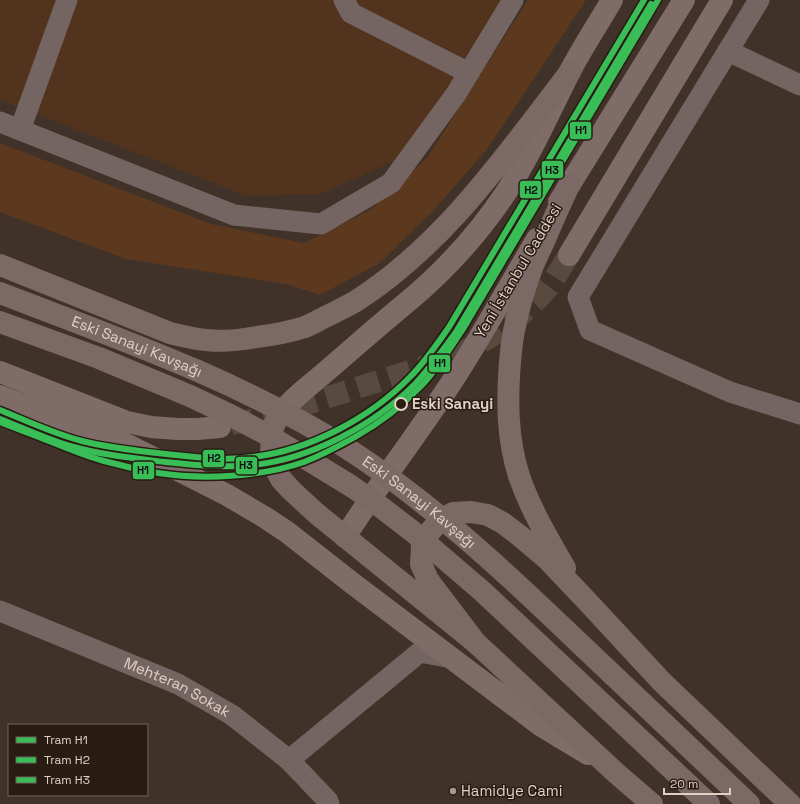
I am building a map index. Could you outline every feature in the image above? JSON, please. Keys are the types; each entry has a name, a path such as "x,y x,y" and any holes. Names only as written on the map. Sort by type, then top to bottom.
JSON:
{"highway":[{"path":"0,265 170,333 188,338 207,340 247,339 275,335 306,326 343,309 372,290 407,262 435,236 466,203 495,168 570,72"},
{"path":"569,185 533,266 514,328 508,398 508,419 514,457 526,493 552,546 585,599"},
{"name":"Eski Sanayi Kavşağı","path":"0,293 107,334 262,400 321,432 367,462 429,508 532,597 749,804"},
{"name":"Eski Sanayi Kavşağı","path":"0,322 99,358 203,402 266,434 352,486 412,531 482,592 709,804"},
{"path":"275,423 272,431 271,454 274,466 281,479 304,502 345,537 475,642 616,773 652,804"},
{"path":"475,642 441,599 428,580 421,564 422,546 428,533 439,521 453,513 471,512 488,515 503,523 546,558 662,682 790,804"}],"main road":[{"path":"275,423 284,409 296,398 427,285 450,262 489,217 522,166 570,72 612,0"},
{"name":"Yeni İstanbul Caddesi","path":"345,537 455,376 569,185 684,0"},
{"path":"569,255 722,0"},
{"path":"0,372 127,422 151,427 178,429 198,429 220,426"},
{"path":"0,396 130,446 227,495 266,518 287,532 358,588 540,725 616,773"}],"street":[{"path":"20,130 67,0"},
{"path":"344,0 351,13 469,73"},
{"path":"0,122 234,215 321,224 390,183 456,94 514,0"},
{"path":"759,0 578,297 590,330 730,392 800,414"},
{"path":"728,51 800,86"},
{"name":"Mehteran Sokak","path":"0,611 178,684 232,715 290,760 328,801 329,804"},
{"path":"290,760 420,652 451,658"}],"shaded area":[{"path":"0,0 520,0 394,161 321,194 247,196 0,100"},
{"path":"528,0 586,0 487,149 435,209 380,263 320,295 286,284 126,259 0,212 0,143 211,224 304,243 372,209 427,158"}],"tunnel":[{"path":"231,424 266,417 444,360 473,347 500,331 536,301 556,277 569,255"}],"tram line":[{"name":"H2","path":"0,410 61,435 92,443 145,452 220,459 253,457 296,447 338,430 377,406 410,377 426,359 449,327 644,0"},
{"name":"H1","path":"0,422 82,454 118,465 158,473 213,477 251,474 304,462 337,447 373,426 407,400 439,365 463,329 658,0"},
{"name":"H3","path":"0,419 52,440 93,452 165,462 220,466 253,465 297,456 319,448 361,426 381,413 415,384 456,332 651,4"}],"place":[{"name":"Eski Sanayi","path":"401,404"},
{"name":"Hamidye Cami","path":"453,791"}]}
